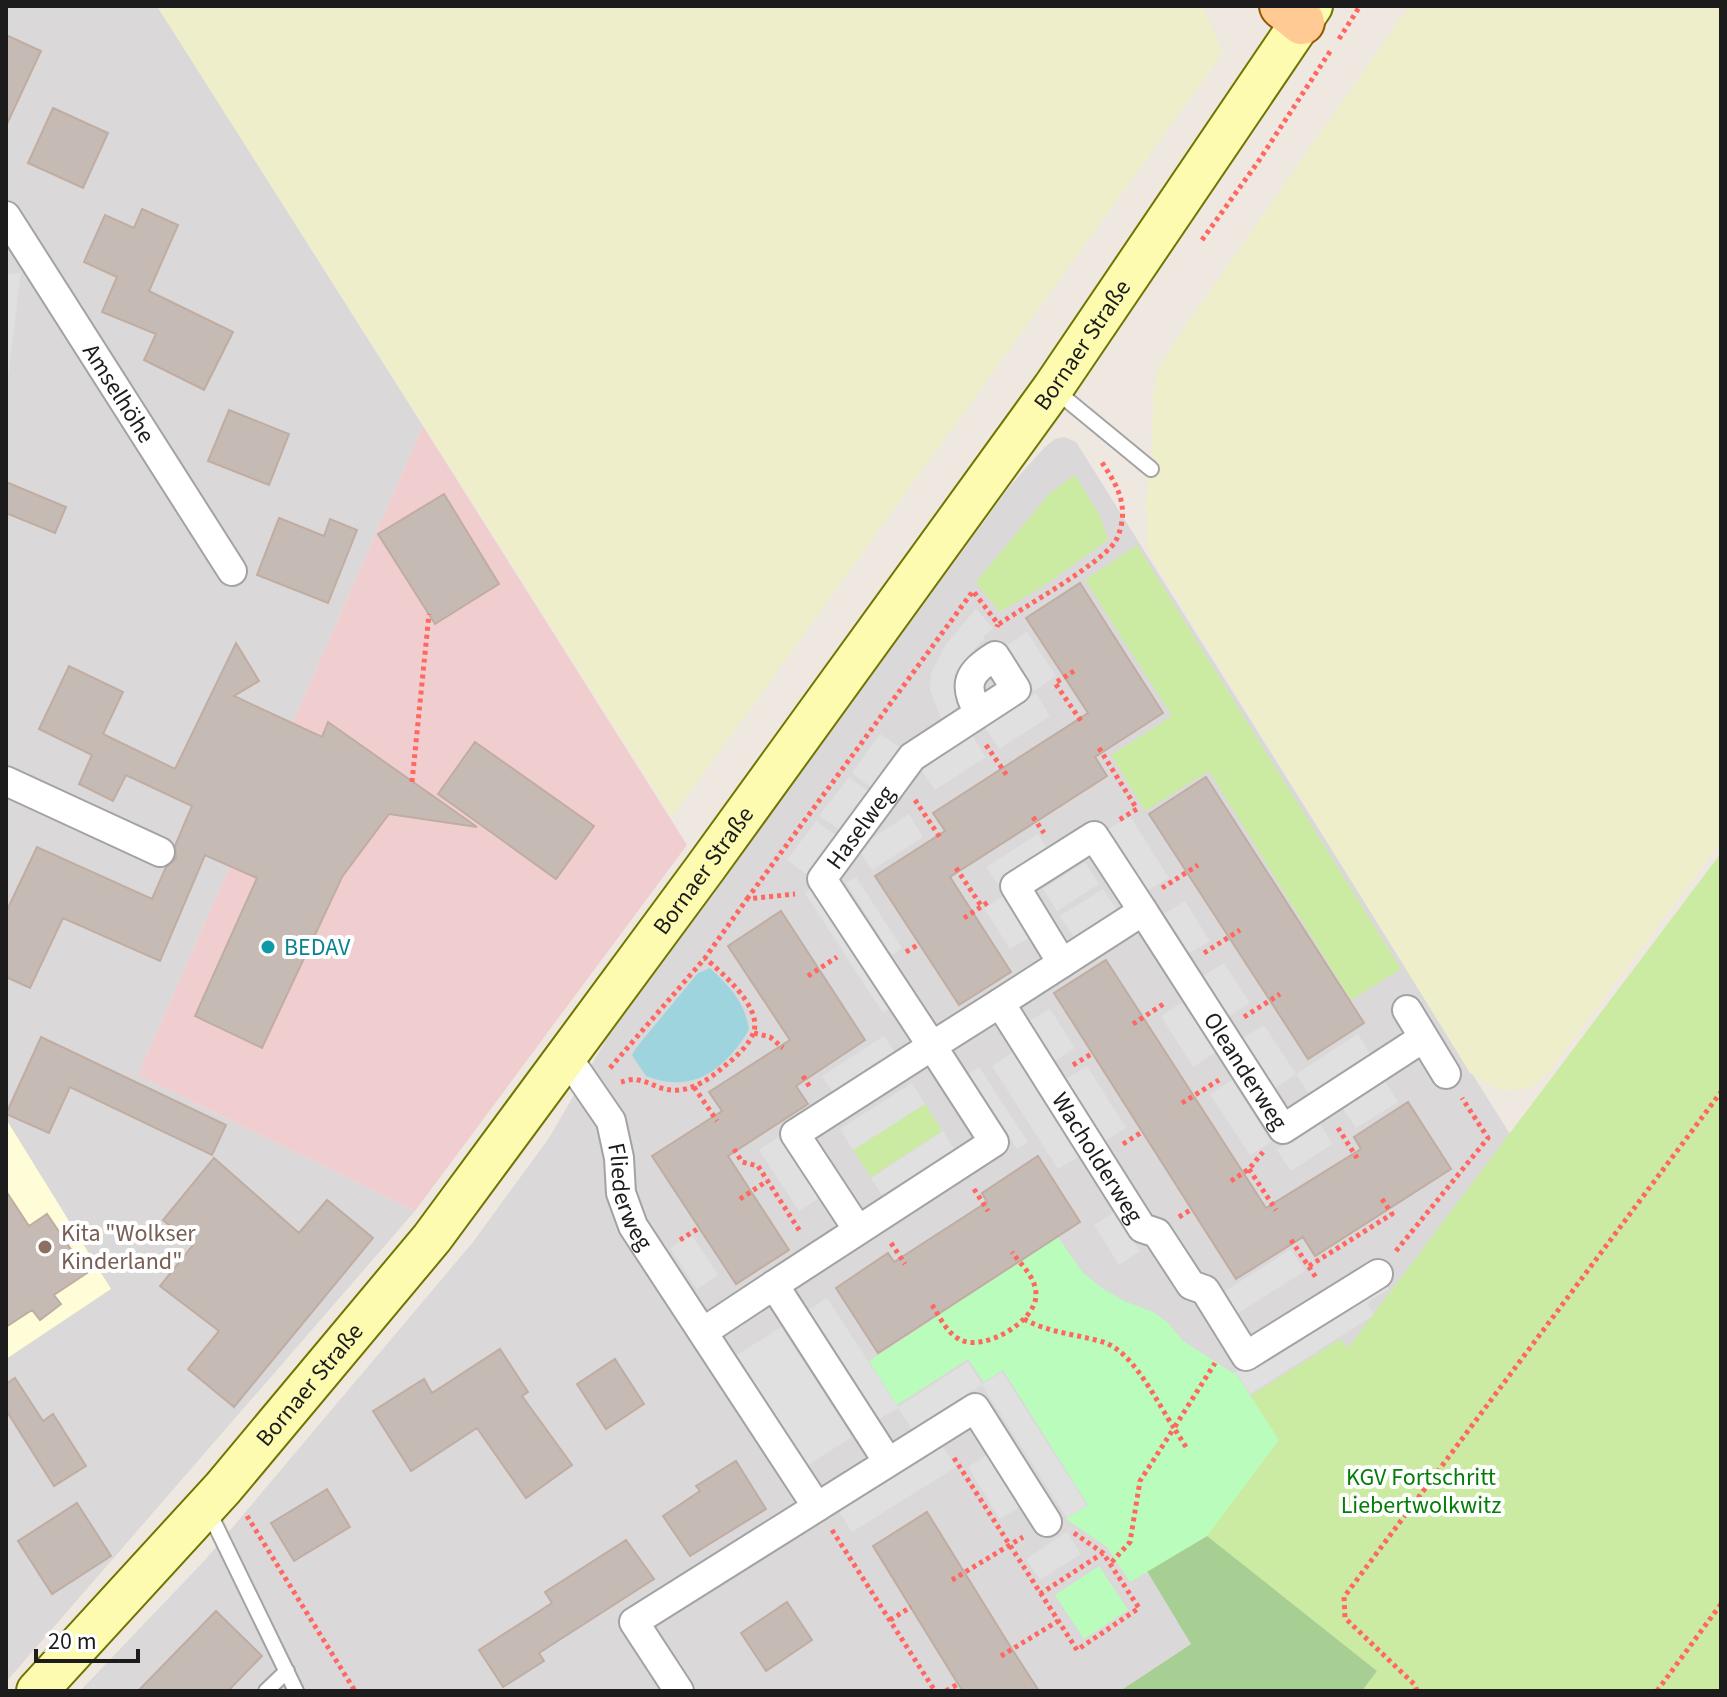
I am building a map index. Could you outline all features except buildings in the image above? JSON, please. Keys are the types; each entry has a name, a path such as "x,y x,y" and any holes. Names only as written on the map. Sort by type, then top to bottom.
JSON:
{"main road":[{"name":"Bornaer Straße","path":"37,1691 215,1497 432,1238 1053,388 1299,11"}],"street":[{"name":"Amselhöhe","path":"6,216 232,571"},
{"name":"Haselweg","path":"932,1046 822,879 912,757 1016,689 995,656"},
{"path":"974,716 969,681 976,670 995,656"},
{"path":"6,781 160,852"},
{"path":"1062,963 1015,886 1094,836"},
{"name":"Oleanderweg","path":"1094,836 1283,1129 1423,1038"},
{"path":"858,1230 795,1134 1062,963 1140,907"},
{"name":"Wacholderweg","path":"1000,1003 1142,1228 1157,1233 1191,1285 1205,1290 1234,1336"},
{"path":"1407,1010 1446,1074"},
{"path":"703,1332 994,1142 932,1046"},
{"name":"Fliederweg","path":"567,1057 611,1121 619,1158 621,1193 633,1226 817,1507"},
{"path":"1234,1336 1246,1356 1378,1274"},
{"path":"774,1285 888,1462"},
{"path":"679,1691 634,1622 975,1408 1047,1522"}],"lane":[{"path":"1053,388 1151,469"},
{"path":"215,1497 296,1691"},
{"path":"266,1691 287,1671"}],"path":[{"path":"995,656 991,639 998,624 1097,558 1115,541 1122,521 1117,487"},
{"path":"590,1089 705,958 973,591 998,624"},
{"path":"412,782 429,614"},
{"path":"1074,671 1055,683 1081,721"},
{"path":"974,716 1008,777"},
{"path":"1094,836 1137,809 1099,748"},
{"path":"899,774 941,839"},
{"path":"1140,907 1198,865"},
{"path":"956,868 982,907"},
{"path":"747,899 801,893 822,879"},
{"path":"1133,1024 1240,930"},
{"path":"808,976 841,954"},
{"path":"620,1083 637,1079 652,1087 671,1091 694,1087 733,1058 754,1033 755,1021 746,1000 705,958"},
{"path":"1220,1032 1280,994"},
{"path":"754,1033 770,1037 783,1048"},
{"path":"1182,1103 1242,1065"},
{"path":"1378,1274 1488,1138 1446,1074"},
{"path":"803,1076 807,1083"},
{"path":"694,1087 717,1121"},
{"path":"1417,1691 1415,1685 1345,1618 1344,1597 1721,1092"},
{"path":"1231,1181 1277,1143 1283,1129"},
{"path":"734,1149 742,1162 758,1166 817,1257"},
{"path":"1249,1169 1276,1210"},
{"path":"740,1199 767,1181"},
{"path":"1309,1266 1392,1214 1382,1199"},
{"path":"984,1204 988,1211"},
{"path":"1291,1240 1332,1302"},
{"path":"932,1305 949,1332 962,1342 1000,1336 1019,1325 1030,1313 1037,1298 1035,1284 1012,1252"},
{"path":"901,1258 905,1264"},
{"path":"1024,1319 1040,1328 1106,1342 1117,1348 1137,1371 1186,1447"},
{"path":"1110,1564 1130,1542 1140,1481 1234,1336"},
{"path":"1137,1371 1146,1365"},
{"path":"937,1432 1010,1545 1040,1594 1077,1650 1139,1608 1103,1553 1059,1523 1047,1522 1010,1545 952,1580"},
{"path":"215,1497 253,1524 355,1691"},
{"path":"817,1507 935,1691"},
{"path":"1040,1594 1103,1553"},
{"path":"1657,1691 1721,1604"},
{"path":"890,1620 911,1607"},
{"path":"1001,1656 1058,1621"},
{"path":"946,1691 958,1684"}],"shaded area":[{"path":"6,6 157,6 423,426 138,1075 415,1211 6,1682"},
{"path":"21,273 6,392 6,274"},
{"path":"423,426 687,845 415,1211 138,1075"},
{"path":"1064,437 1076,442 1510,1134 1207,1536 1191,1644 1120,1691 80,1691 205,1560 473,1242 549,1138 606,1040 1010,486 1045,447 1055,439"},
{"path":"976,609 993,628 961,668 956,688 962,708 942,721 930,690 931,673 946,644"},
{"path":"1027,632 1056,676 1034,691 1005,647"},
{"path":"1036,693 1050,716 999,749 985,727"},
{"path":"880,734 901,748 872,788 852,773"},
{"path":"972,735 986,757 935,790 920,768"},
{"path":"849,777 869,792 840,830 819,816"},
{"path":"909,814 923,837 872,870 857,848"},
{"path":"1130,816 1169,878 1148,890 1109,829"},
{"path":"816,821 837,836 807,875 787,860"},
{"path":"1038,834 1052,856 1001,889 986,867"},
{"path":"1085,862 1099,884 1057,911 1043,889"},
{"path":"856,877 902,948 892,955 846,883"},
{"path":"815,886 894,1006 883,1013 805,893"},
{"path":"1103,889 1117,910 1074,937 1060,916"},
{"path":"1005,895 1032,936 1010,949 984,908"},
{"path":"1185,901 1210,941 1189,953 1164,914"},
{"path":"1224,963 1250,1003 1229,1016 1203,976"},
{"path":"1182,1002 1215,1053 1193,1067 1161,1016"},
{"path":"1050,1009 1075,1048 1055,1061 1029,1021"},
{"path":"1264,1025 1296,1074 1275,1088 1243,1038"},
{"path":"1358,1034 1371,1055 1309,1094 1296,1074"},
{"path":"884,1036 898,1057 836,1097 822,1076"},
{"path":"1013,1052 1080,1156 1058,1169 992,1066"},
{"path":"1087,1066 1126,1128 1105,1141 1066,1079"},
{"path":"979,1067 1028,1142 1017,1149 968,1074"},
{"path":"1232,1080 1271,1142 1250,1155 1210,1094"},
{"path":"1385,1081 1398,1102 1356,1128 1343,1109"},
{"path":"912,1083 925,1104 853,1150 840,1129"},
{"name":"Kita \"Wolkser Kinderland\"","path":"6,1119 111,1289 6,1359"},
{"path":"1320,1123 1332,1144 1291,1171 1277,1150"},
{"path":"943,1131 956,1152 884,1199 871,1178"},
{"path":"780,1136 821,1197 799,1211 759,1150"},
{"path":"1115,1212 1140,1251 1119,1265 1094,1225"},
{"path":"691,1234 718,1275 697,1289 670,1248"},
{"path":"1291,1249 1305,1271 1232,1317 1219,1295"},
{"path":"1382,1279 1389,1289 1367,1303 1374,1315 1250,1394 1236,1372"},
{"path":"827,1298 898,1407 968,1362 982,1384 1002,1372 1087,1505 1067,1518 982,1385 912,1429 898,1408 876,1421 805,1312"},
{"path":"781,1327 852,1437 805,1467 734,1357"},
{"path":"942,1445 956,1467 852,1532 838,1510"},
{"path":"990,1453 1023,1505 1000,1519 968,1467"},
{"path":"1067,1532 1081,1554 1040,1580 1026,1559"}],"green space":[{"path":"157,6 1202,6 1223,53 672,817"},
{"path":"1409,6 1721,6 1721,842 1549,1072 1531,1088 1508,1091 1494,1088 1470,1073 1148,551 1146,506 1152,449 1153,395 1158,370 1172,345"},
{"path":"1075,475 1101,518 1108,540 1042,587 1000,612 976,582 1051,492"},
{"path":"1137,545 1401,969 1351,1000 1209,771 1145,811 1111,755 1172,716 1085,580"},
{"name":"KGV Fortschritt Liebertwolkwitz","path":"1721,853 1721,1691 1362,1691 1377,1671 1206,1536 1279,1440 1250,1396 1340,1339 1348,1348"},
{"path":"925,1104 942,1131 871,1177 853,1150"},
{"path":"1058,1237 1083,1273 1102,1288 1153,1312 1168,1323 1183,1341 1235,1372 1279,1440 1207,1536 1130,1582 1107,1547 1066,1519 1088,1505 1003,1370 984,1382 968,1359 897,1405 869,1361"},
{"path":"1207,1536 1377,1671 1362,1691 1120,1691 1191,1644 1147,1571"},
{"path":"1099,1566 1128,1610 1084,1639 1055,1595"}],"water":[{"path":"710,968 736,996 749,1030 729,1056 706,1075 679,1082 646,1076 632,1055 636,1048 698,973"}],"place":[{"name":"BEDAV","path":"268,947"},
{"name":"Kita \"Wolkser Kinderland\"","path":"45,1247"}]}
